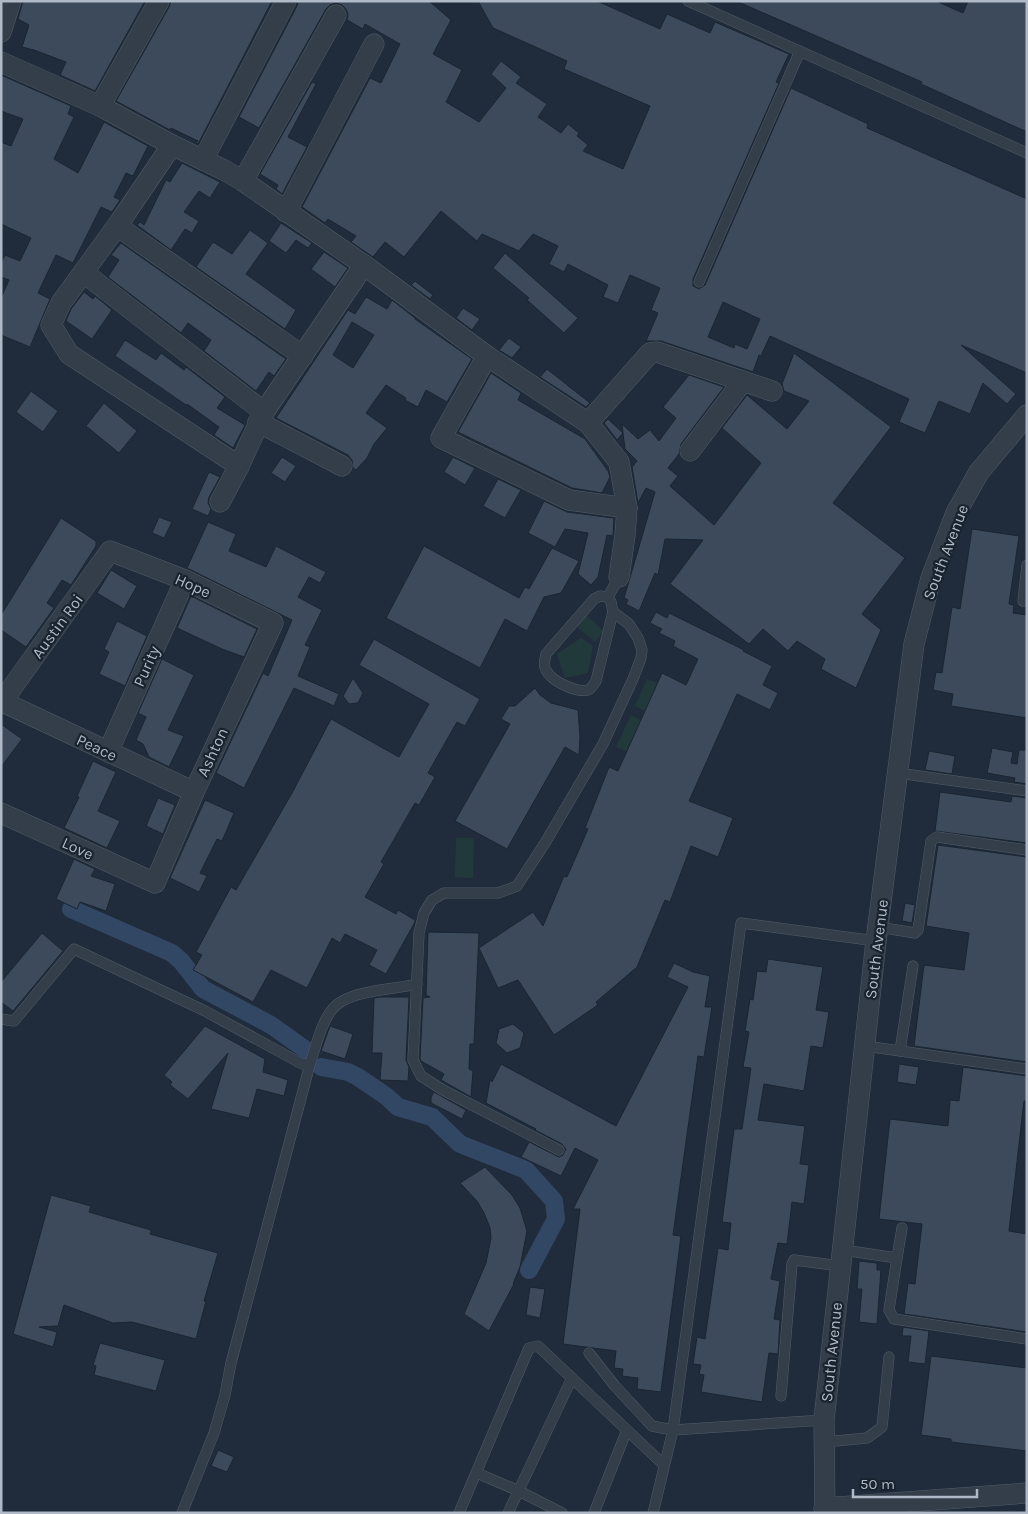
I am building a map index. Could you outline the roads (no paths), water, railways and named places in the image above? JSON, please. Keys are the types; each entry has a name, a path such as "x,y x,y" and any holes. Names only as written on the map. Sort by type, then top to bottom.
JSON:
{"street":[{"path":"1,32 11,1"},
{"path":"100,106 158,1"},
{"path":"204,160 286,1"},
{"path":"243,182 336,15"},
{"path":"286,212 374,44"},
{"path":"1,62 100,106 243,182 364,265 487,356 588,423 619,462 626,508 625,535 619,577"},
{"path":"172,145 84,273 61,303 51,325 69,354 239,466"},
{"path":"117,226 303,356"},
{"path":"220,502 261,417 364,265"},
{"path":"84,273 261,417 342,466"},
{"path":"588,423 650,354 657,352 772,391"},
{"path":"487,356 441,438 569,500 626,508"},
{"path":"690,451 743,381"},
{"name":"South Avenue","path":"825,1510 824,1420 877,934 914,644 931,578 956,513 979,472 1027,415"},
{"name":"Hope","path":"110,551 185,580 273,623"},
{"name":"Austin Roi","path":"2,702 110,551"},
{"name":"Purity","path":"108,752 185,580"},
{"name":"Ashton","path":"155,883 194,792 273,623"},
{"name":"Peace","path":"2,702 194,792"},
{"name":"Love","path":"1,813 155,883"},
{"path":"825,1510 1027,1493"}],"lane":[{"path":"688,1 1027,153"},
{"path":"699,282 800,52"},
{"path":"1027,565 1023,601 1027,601"},
{"path":"608,597 619,577"},
{"path":"600,596 608,597 613,612 596,681 588,690 579,690 565,686 554,679 546,670 544,662 546,654 594,599 600,596"},
{"path":"559,1150 443,1090 421,1076 414,1060 419,933 424,913 432,900 444,893 498,893 517,886 545,843 603,744 641,658 642,650 638,638 629,624 613,612"},
{"path":"898,773 1027,791"},
{"path":"653,1513 673,1430 741,923 877,934 915,933 918,930 931,841 937,837 1027,850"},
{"path":"1,1019 14,1021 74,949 205,1011 302,1064 310,1064"},
{"path":"900,1051 913,966"},
{"path":"182,1513 215,1430 230,1363 310,1064 326,1020 331,1011 347,998 418,984"},
{"path":"865,1046 1027,1069"},
{"path":"902,1228 889,1310 894,1319 1027,1338"},
{"path":"781,1396 792,1264 794,1260 897,1258"},
{"path":"459,1513 529,1348 538,1346 664,1465"},
{"path":"589,1353 615,1386 652,1426 673,1430 824,1420"},
{"path":"824,1442 867,1438 875,1434 882,1427 889,1357"},
{"path":"508,1513 572,1378"},
{"path":"594,1513 627,1430"},
{"path":"477,1473 519,1490 562,1513"}],"waterway":[{"path":"71,909 172,953 181,961 203,989 271,1025 306,1050"},
{"path":"321,1067 348,1072 358,1077 386,1096 398,1107 432,1117 460,1144 526,1170 554,1201 556,1219 529,1270"}]}
